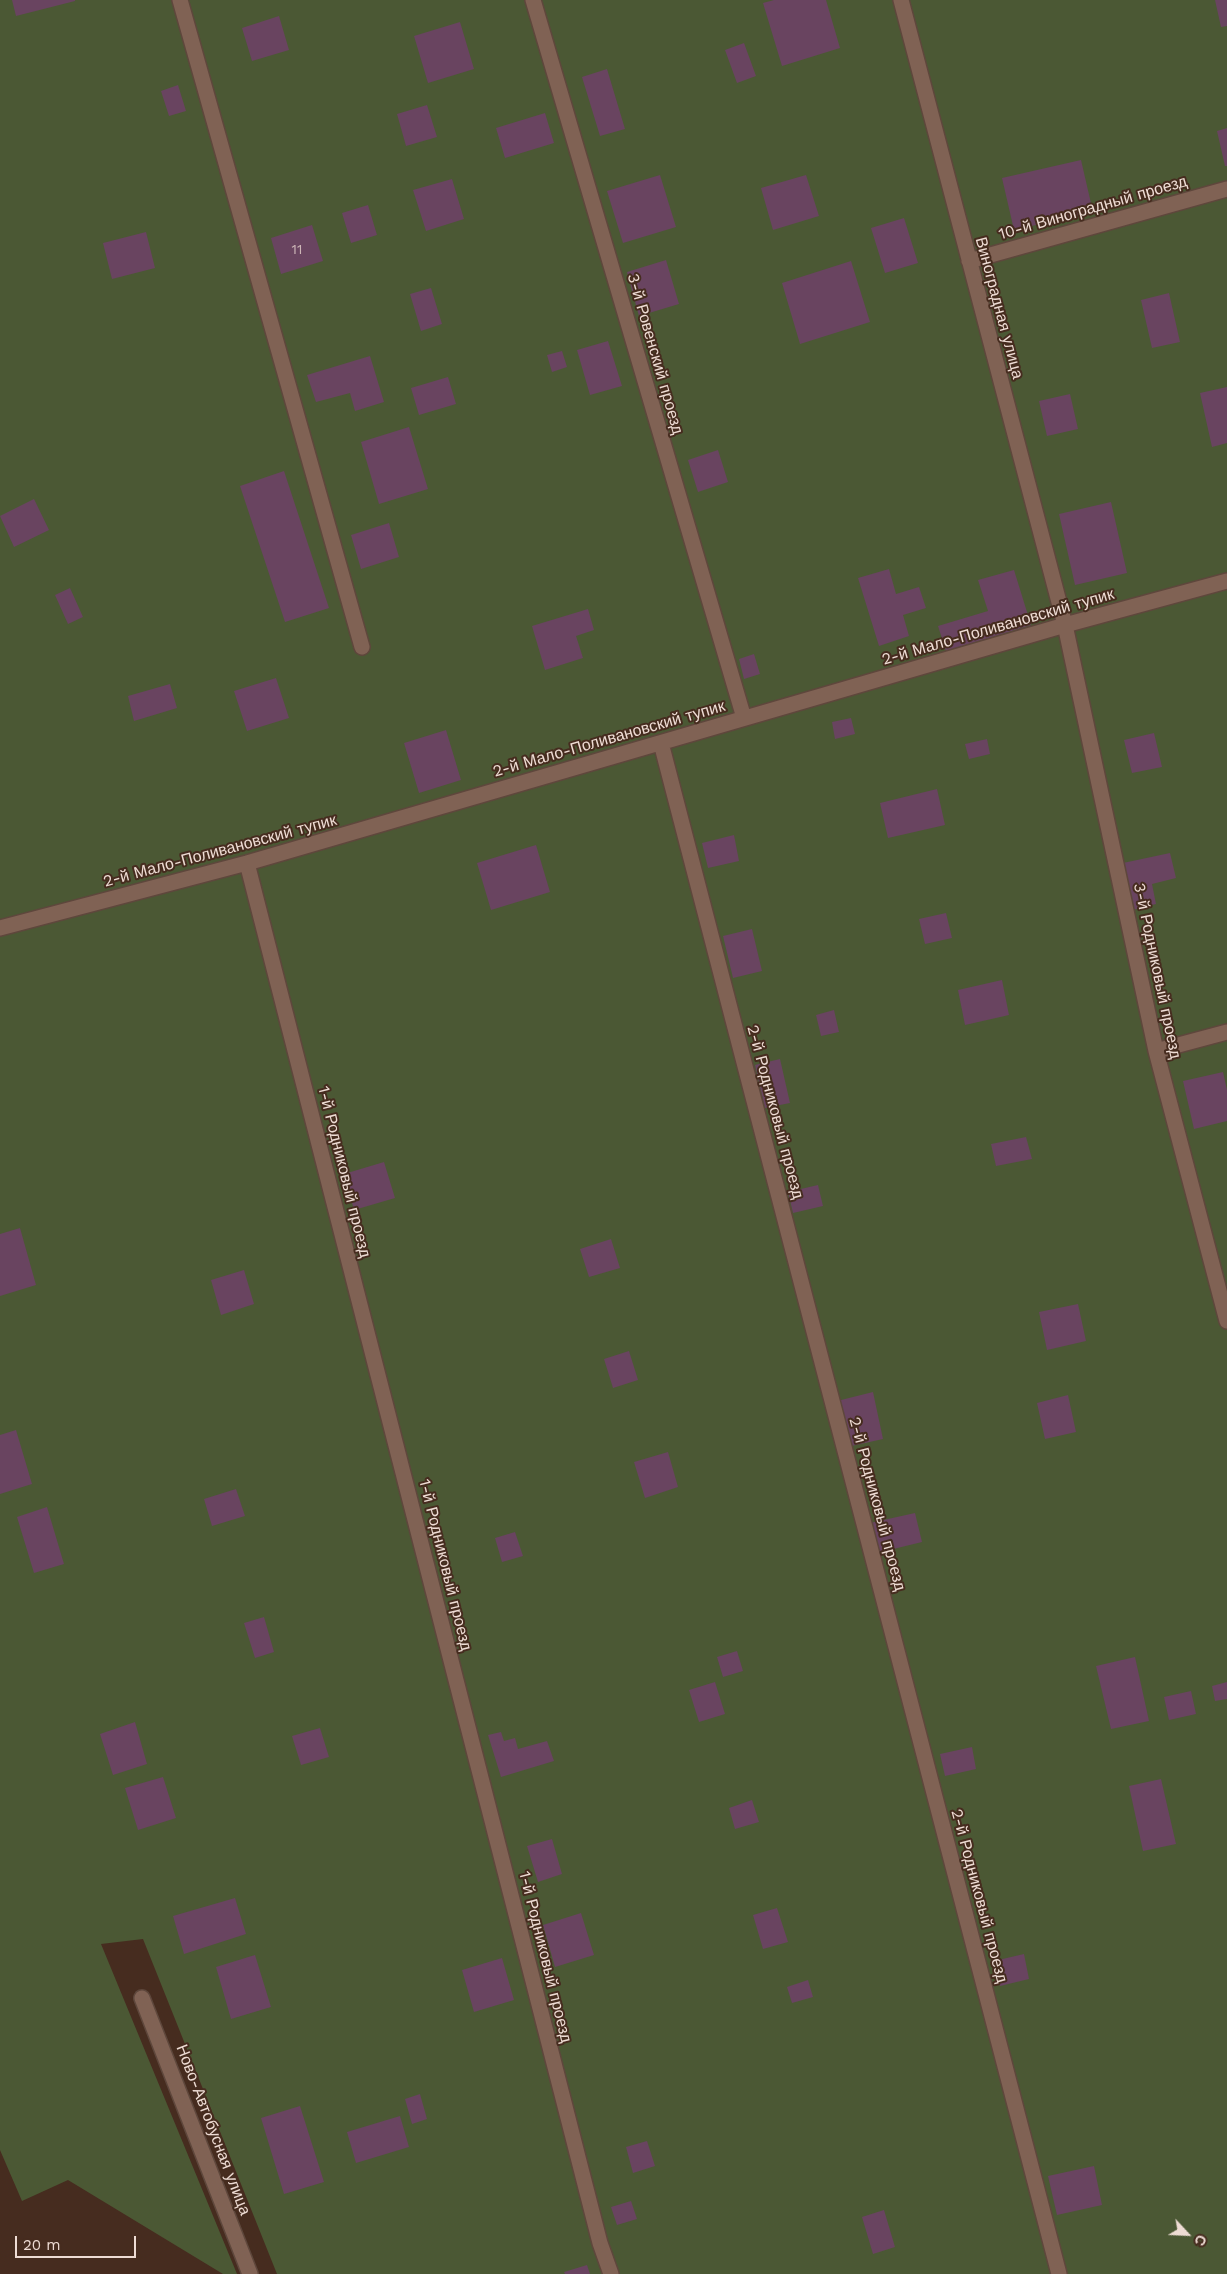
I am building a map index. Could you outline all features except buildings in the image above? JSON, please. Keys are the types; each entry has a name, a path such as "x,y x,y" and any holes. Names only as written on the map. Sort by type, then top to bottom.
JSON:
{"street":[{"path":"180,0 362,647"},
{"name":"3-й Ровенский проезд","path":"533,0 744,718"},
{"name":"Виноградная улица","path":"901,0 1065,625"},
{"name":"10-й Виноградный проезд","path":"969,261 1227,189"},
{"name":"2-й Мало-Поливановский тупик","path":"0,928 247,863 1065,625 1227,581"},
{"name":"3-й Родниковый проезд","path":"1065,625 1156,1051 1227,1321"},
{"name":"2-й Родниковый проезд","path":"661,742 1059,2274"},
{"name":"1-й Родниковый проезд","path":"247,863 598,2233 611,2274"},
{"path":"1156,1051 1227,1032"},
{"name":"Ново-Автобусная улица","path":"142,1998 250,2274"}],"green space":[{"path":"0,0 1227,0 1227,2274 277,2274 143,1939 101,1944 237,2274 223,2274 68,2180 22,2201 0,2150"}]}
